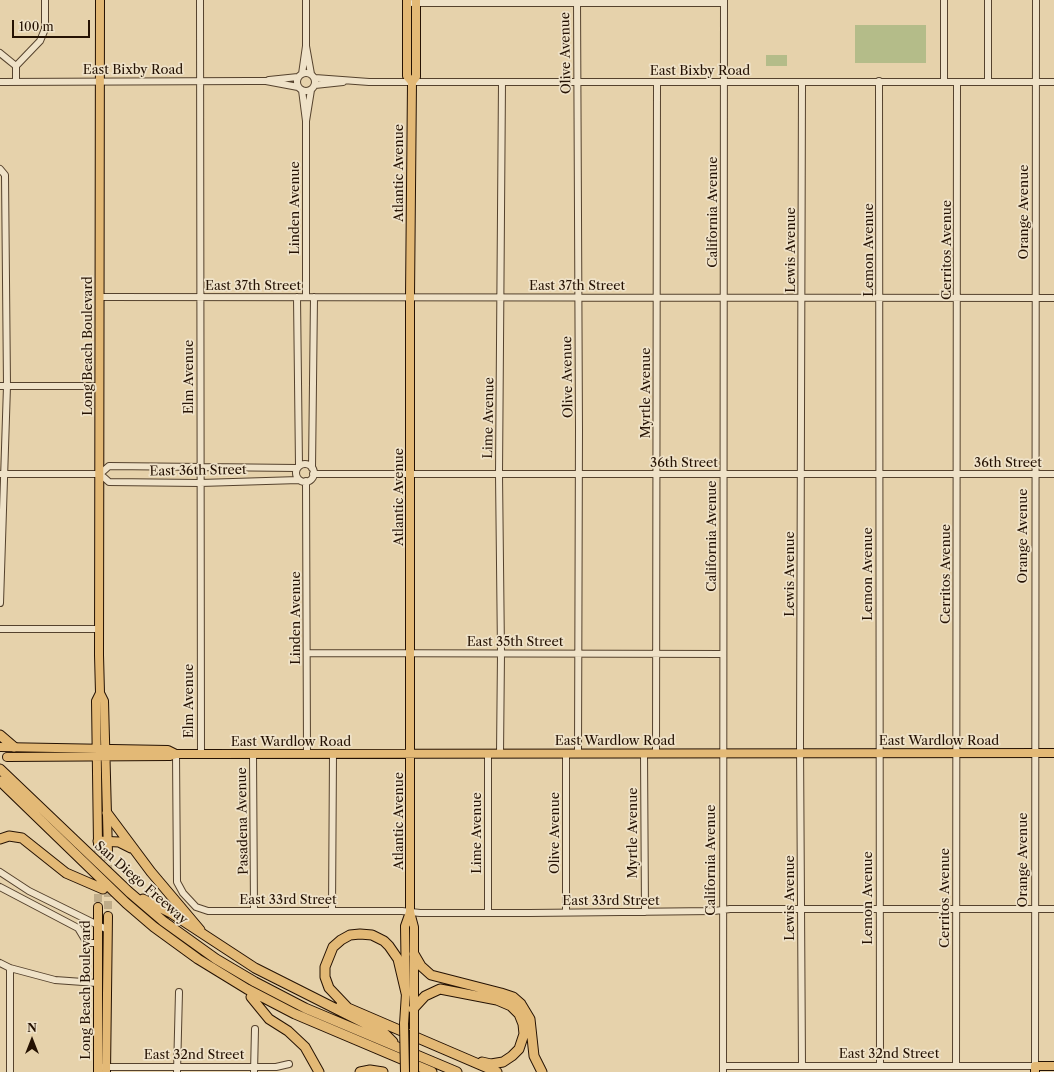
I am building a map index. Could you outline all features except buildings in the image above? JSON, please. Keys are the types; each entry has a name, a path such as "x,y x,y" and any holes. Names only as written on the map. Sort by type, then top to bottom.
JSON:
{"highway":[{"path":"0,735 14,747"},
{"name":"San Diego Freeway","path":"0,769 128,892 180,934 235,971 305,1008 457,1072"},
{"path":"0,777 114,887 128,892 171,914 206,937 277,979 384,1033 397,1046"},
{"path":"0,782 126,903 154,927 198,959 247,989 277,1005 432,1072"},
{"path":"0,790 103,889 174,949 251,997 312,1027 418,1072"},
{"path":"107,814 134,850 206,937"},
{"path":"0,839 9,836 17,836 27,842 66,873 103,889"},
{"path":"0,845 9,836"},
{"path":"98,842 122,842 134,850"},
{"path":"349,1009 332,993 327,983 325,966 333,947 340,940 350,935 372,935 390,946 398,959 406,992"},
{"path":"414,954 421,966 431,975 501,993 513,997 521,1004 530,1019 534,1056 542,1072"},
{"path":"277,979 301,987 497,1072"},
{"path":"413,1010 429,993 445,989 503,1002 519,1014 523,1024 523,1039 519,1049 508,1060 491,1064 456,1054"},
{"path":"251,997 269,1019 288,1030 305,1047 319,1072"},
{"path":"361,1031 370,1043 440,1072"},
{"path":"360,1072 370,1070 383,1072"}],"main road":[{"name":"Long Beach Boulevard","path":"100,0 99,629 100,693 104,701 108,853"},
{"name":"Atlantic Avenue","path":"407,1 407,76 412,82"},
{"name":"Atlantic Avenue","path":"414,1072 414,927 410,912 410,296 412,82 416,76 416,1"},
{"name":"Long Beach Boulevard","path":"98,842 96,701 100,693"},
{"name":"East Wardlow Road","path":"0,747 97,753"},
{"name":"East Wardlow Road","path":"7,757 97,753 170,756 176,754 1054,753"},
{"name":"Long Beach Boulevard","path":"98,907 97,983 102,1069"},
{"name":"Atlantic Avenue","path":"405,1072 405,926 410,912"},
{"name":"Long Beach Boulevard","path":"102,1069 108,916"},
{"name":"East 32nd Street","path":"1035,1069 1054,1066"}],"street":[{"path":"16,82 16,66 40,41 45,29 45,0"},
{"name":"Elm Avenue","path":"200,0 200,754"},
{"path":"306,0 306,46 313,82 306,120"},
{"path":"944,0 944,82"},
{"path":"988,0 988,82"},
{"name":"Orange Avenue","path":"1035,1069 1036,0"},
{"path":"407,1 724,2"},
{"name":"Olive Avenue","path":"577,1 578,754"},
{"name":"California Avenue","path":"723,1069 722,474 724,298 724,2"},
{"path":"306,46 300,75 297,81 300,88 306,120"},
{"path":"0,53 16,66"},
{"name":"East Bixby Road","path":"0,82 266,81 300,75 313,82"},
{"name":"East Bixby Road","path":"266,81 300,88 313,82 346,81 1054,82"},
{"name":"Lemon Avenue","path":"879,81 880,298 878,474 880,1066"},
{"name":"Lime Avenue","path":"500,754 501,653 499,474 502,82"},
{"name":"Myrtle Avenue","path":"656,753 656,474 658,298 657,82"},
{"name":"Lewis Avenue","path":"802,82 800,753 802,1066"},
{"name":"Cerritos Avenue","path":"956,1066 958,298 957,82"},
{"name":"Linden Avenue","path":"306,120 306,296"},
{"path":"0,169 5,176 7,386 2,474 0,603"},
{"name":"East 37th Street","path":"100,297 500,296 658,298 1054,298"},
{"path":"297,297 298,467 296,473 299,480 306,482 311,479 313,471 314,297"},
{"path":"0,386 100,386"},
{"path":"298,467 304,464 313,471"},
{"name":"East 36th Street","path":"2,474 100,474 109,466 298,467"},
{"name":"36th Street","path":"313,471 411,474 1054,474"},
{"name":"East 36th Street","path":"100,474 108,482 200,483 299,480"},
{"name":"Linden Avenue","path":"306,482 307,754"},
{"path":"0,629 99,629"},
{"name":"East 35th Street","path":"307,653 723,654"},
{"name":"Myrtle Avenue","path":"644,753 645,912"},
{"name":"Elm Avenue","path":"176,754 178,887"},
{"name":"Pasadena Avenue","path":"253,754 254,911"},
{"path":"332,910 333,754"},
{"name":"Lime Avenue","path":"488,754 488,912"},
{"name":"Olive Avenue","path":"566,754 566,912"},
{"path":"0,872 29,891 108,930"},
{"path":"0,887 78,928 87,943 98,943"},
{"name":"East 33rd Street","path":"178,887 196,907 208,911 332,910 410,912 645,912 722,910 1054,909"},
{"path":"0,963 10,968 55,980 97,983"},
{"path":"10,968 10,1072"},
{"path":"177,1069 179,992"},
{"path":"254,1070 255,1029"},
{"name":"East 32nd Street","path":"102,1069 254,1070 289,1064"},
{"name":"East 32nd Street","path":"723,1069 802,1066 956,1066 1035,1069"}],"green space":[{"path":"855,25 926,25 926,63 855,63"},
{"path":"766,55 787,55 787,66 766,66"}],"tunnel":[{"path":"98,844 98,867"},
{"path":"108,853 108,916"},
{"path":"98,882 98,907"}]}
